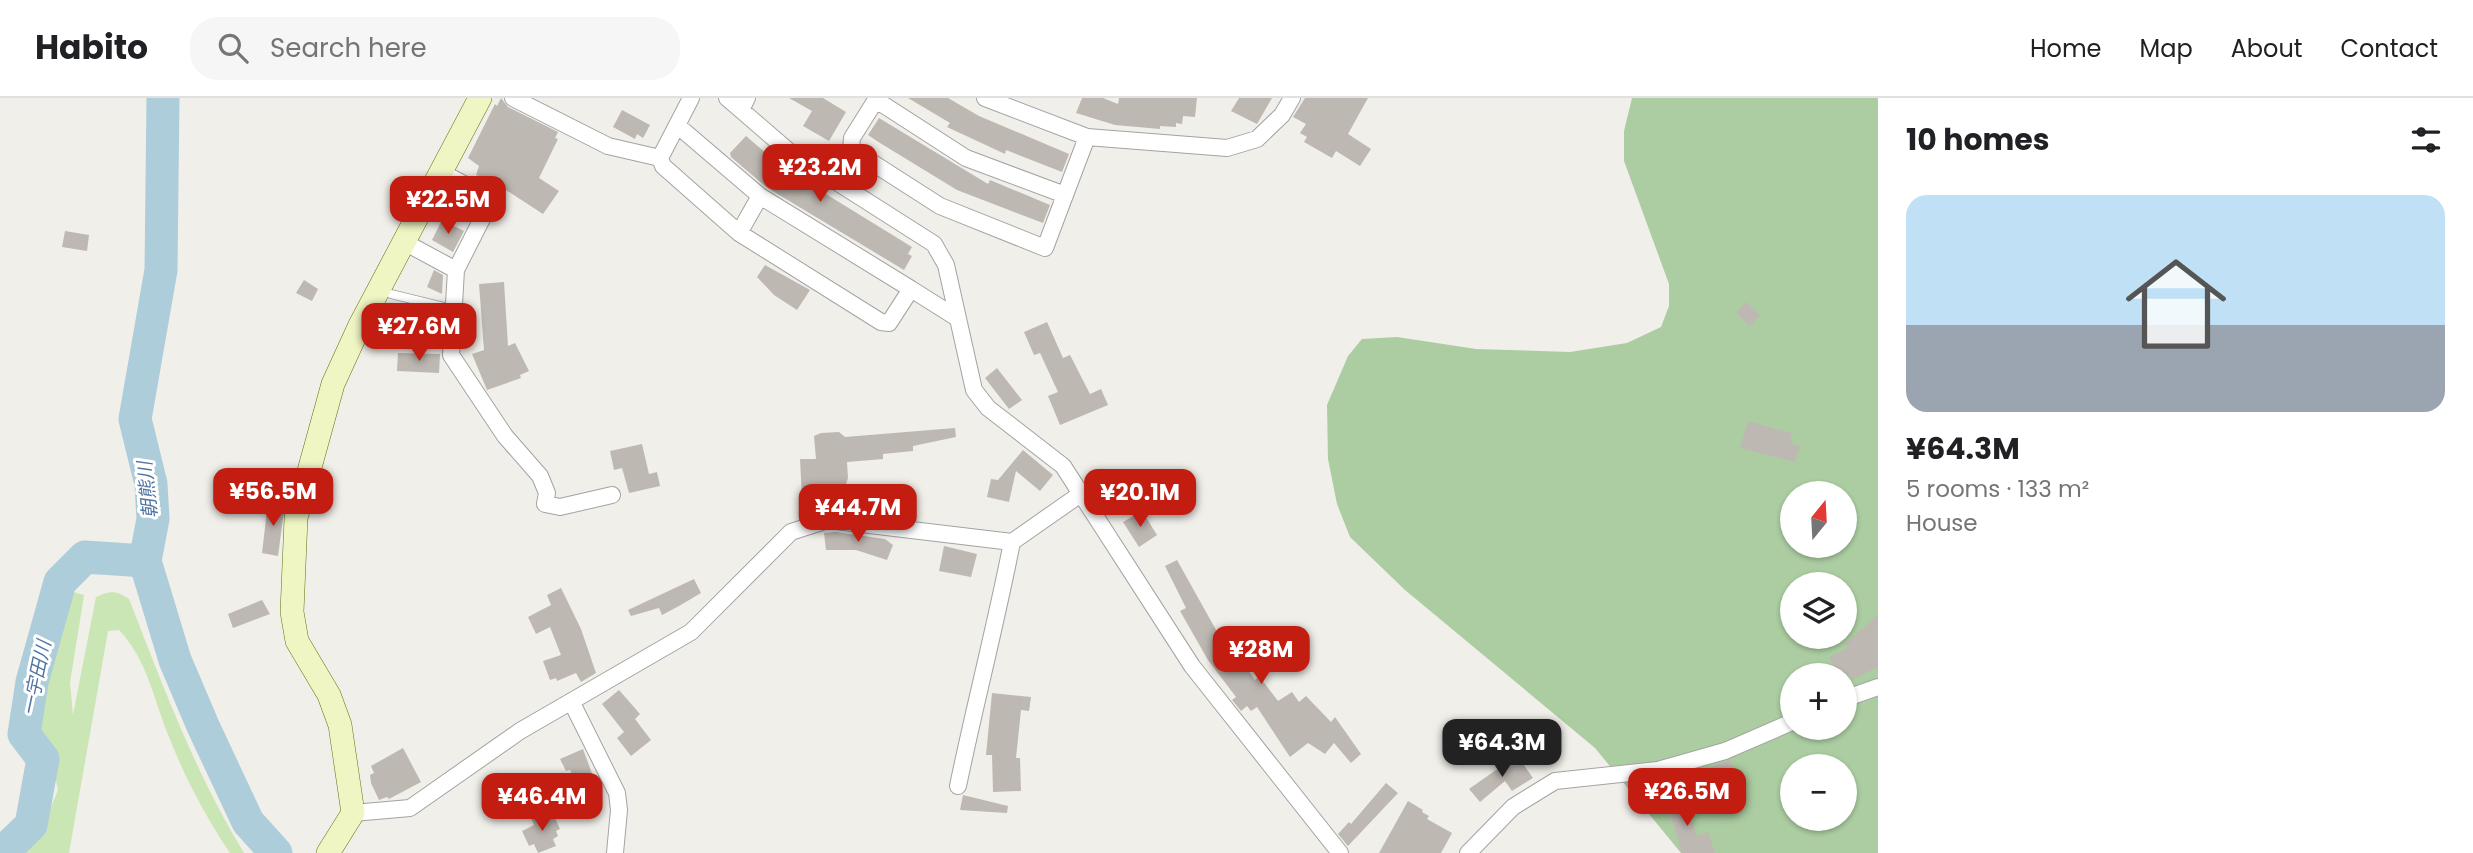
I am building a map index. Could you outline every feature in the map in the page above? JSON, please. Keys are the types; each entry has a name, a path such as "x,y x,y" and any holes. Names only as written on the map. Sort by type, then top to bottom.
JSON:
{"street":[{"path":"330,852 353,813 340,725 329,695 297,642 292,612 294,542 300,505 333,384 480,98"},
{"path":"513,98 608,146 660,158"},
{"path":"691,98 660,158 663,166 739,233 881,322 889,323 911,289"},
{"path":"727,98 744,104 792,154 934,244 946,265 974,390 988,408 1063,466 1192,667 1340,853"},
{"path":"985,98 1087,137 1227,148 1257,139 1282,115 1287,100"},
{"path":"832,179 851,149 852,138 877,99 966,158 1065,195"},
{"path":"678,126 760,196 957,317"},
{"path":"851,149 940,206 1045,248 1087,137"},
{"path":"442,172 492,199 456,271 451,355 505,436 540,475 547,493 545,503 560,507 612,495"},
{"path":"739,233 760,196"},
{"path":"404,242 456,271"},
{"path":"353,813 410,807 520,731 691,632 791,532 828,520 1012,542 1082,493"},
{"path":"958,786 976,697 995,633 1012,542"},
{"path":"1857,694 1878,687"},
{"path":"572,703 617,793 619,810 615,853"},
{"path":"1468,853 1513,807 1555,781 1658,769 1725,751 1780,727"}],"lane":[{"path":"391,294 453,309"}],"green space":[{"path":"1632,98 1878,98 1878,853 1681,853 1595,748 1405,590 1350,537 1337,504 1328,459 1327,405 1348,356 1362,339 1397,337 1476,349 1570,352 1627,343 1661,327 1669,306 1669,284 1624,161 1624,131"},
{"path":"70,591 84,595 70,683 73,715 96,597 109,593 120,594 129,599 195,760 244,853 230,853 204,811 175,752 137,654 119,630 108,631 69,853 25,853 40,834 58,790 47,739 33,735 35,703"}],"building":[{"path":"501,98 508,107 558,132 555,138 558,139 539,178 559,191 543,214 492,181 476,175 479,166 468,158 495,104 497,106"},
{"path":"789,98 823,98 846,112 829,141 803,126 812,111"},
{"path":"908,98 948,98 979,116 1069,154 1062,172 1006,150 1005,154 947,127 950,123"},
{"path":"1082,98 1103,98 1118,104 1119,98 1197,98 1195,117 1183,116 1182,124 1176,123 1176,127 1160,126 1160,129 1115,125 1076,113"},
{"path":"1239,98 1272,98 1257,124 1231,111"},
{"path":"1305,98 1368,98 1348,134 1371,149 1360,166 1336,151 1332,158 1304,142 1307,137 1300,133 1306,124 1293,117"},
{"path":"622,110 650,125 643,138 637,134 635,139 613,127"},
{"path":"879,118 988,184 990,180 1050,205 1043,223 957,190 880,143 868,135"},
{"path":"746,136 782,167 912,247 908,254 912,256 904,270 766,187 731,157 730,153"},
{"path":"442,220 464,231 453,252 432,240"},
{"path":"65,231 89,235 87,251 62,247"},
{"path":"765,265 810,290 797,310 774,295 757,277"},
{"path":"434,270 443,275 442,294 427,287"},
{"path":"304,280 318,289 312,301 296,293"},
{"path":"504,282 508,346 515,343 529,371 520,375 521,378 487,390 472,354 484,350 479,284"},
{"path":"1746,302 1760,315 1750,326 1736,313"},
{"path":"1047,322 1063,358 1070,355 1090,394 1101,389 1108,405 1060,425 1048,396 1058,392 1040,353 1034,355 1024,332"},
{"path":"398,353 440,354 439,373 397,371"},
{"path":"997,368 1022,400 1009,409 985,378"},
{"path":"1748,421 1791,433 1792,444 1800,446 1795,462 1740,448"},
{"path":"955,428 956,437 913,446 913,451 883,454 883,459 847,462 848,478 843,494 802,499 800,459 816,459 814,436 839,432 845,437"},
{"path":"642,444 649,474 657,472 660,486 629,493 622,468 614,470 610,451"},
{"path":"1023,450 1053,475 1040,491 1016,471 1009,502 987,497 991,479 998,480"},
{"path":"269,493 284,511 278,556 262,553"},
{"path":"1142,511 1157,535 1139,547 1123,522"},
{"path":"836,532 885,539 893,545 887,560 856,550 826,550 824,533"},
{"path":"944,546 977,554 971,577 939,571"},
{"path":"1177,560 1220,637 1242,668 1245,666 1255,680 1259,676 1278,701 1292,692 1299,702 1306,696 1331,722 1335,717 1361,754 1351,763 1334,743 1325,754 1308,743 1290,757 1257,707 1251,711 1247,706 1241,711 1232,700 1236,697 1208,660 1180,611 1186,608 1165,566"},
{"path":"694,579 701,593 679,606 662,615 659,608 631,616 628,610"},
{"path":"561,588 581,629 596,673 581,682 576,673 557,681 556,678 550,680 543,661 561,655 550,627 536,634 528,617 551,605 547,595"},
{"path":"262,600 270,614 233,628 228,614"},
{"path":"1878,615 1878,667 1857,678 1857,663 1832,663 1829,657 1845,649 1857,649 1857,633"},
{"path":"619,690 640,714 635,719 651,740 631,756 617,738 624,732 602,704"},
{"path":"992,693 1031,697 1029,711 1021,710 1016,758 1020,758 1021,791 993,792 992,755 986,755"},
{"path":"403,748 421,782 389,799 387,797 379,800 371,783 370,775 374,773 371,766"},
{"path":"583,749 594,779 578,787 570,770 566,771 560,759"},
{"path":"1513,758 1517,764 1521,761 1533,778 1512,791 1505,781 1480,802 1469,789"},
{"path":"1730,760 1739,781 1700,799 1694,773"},
{"path":"1386,783 1398,793 1348,846 1338,834 1349,822 1351,824"},
{"path":"1683,793 1697,836 1708,832 1715,853 1682,853 1665,798"},
{"path":"963,795 1008,806 1007,813 960,810"},
{"path":"1408,801 1423,810 1422,812 1429,816 1427,819 1452,833 1441,853 1379,853"},
{"path":"544,812 547,819 554,816 560,829 556,831 558,836 553,839 556,846 538,853 534,844 529,846 522,831 534,825 531,818"}],"waterway":[{"name":"朝熊川","path":"163,98 161,270 135,419 151,484 153,519 145,561 175,660 203,726 248,822 276,853"},
{"name":"一宇田川","path":"2,853 31,825 43,759 24,734 32,682 60,582 85,557 145,561"}]}
